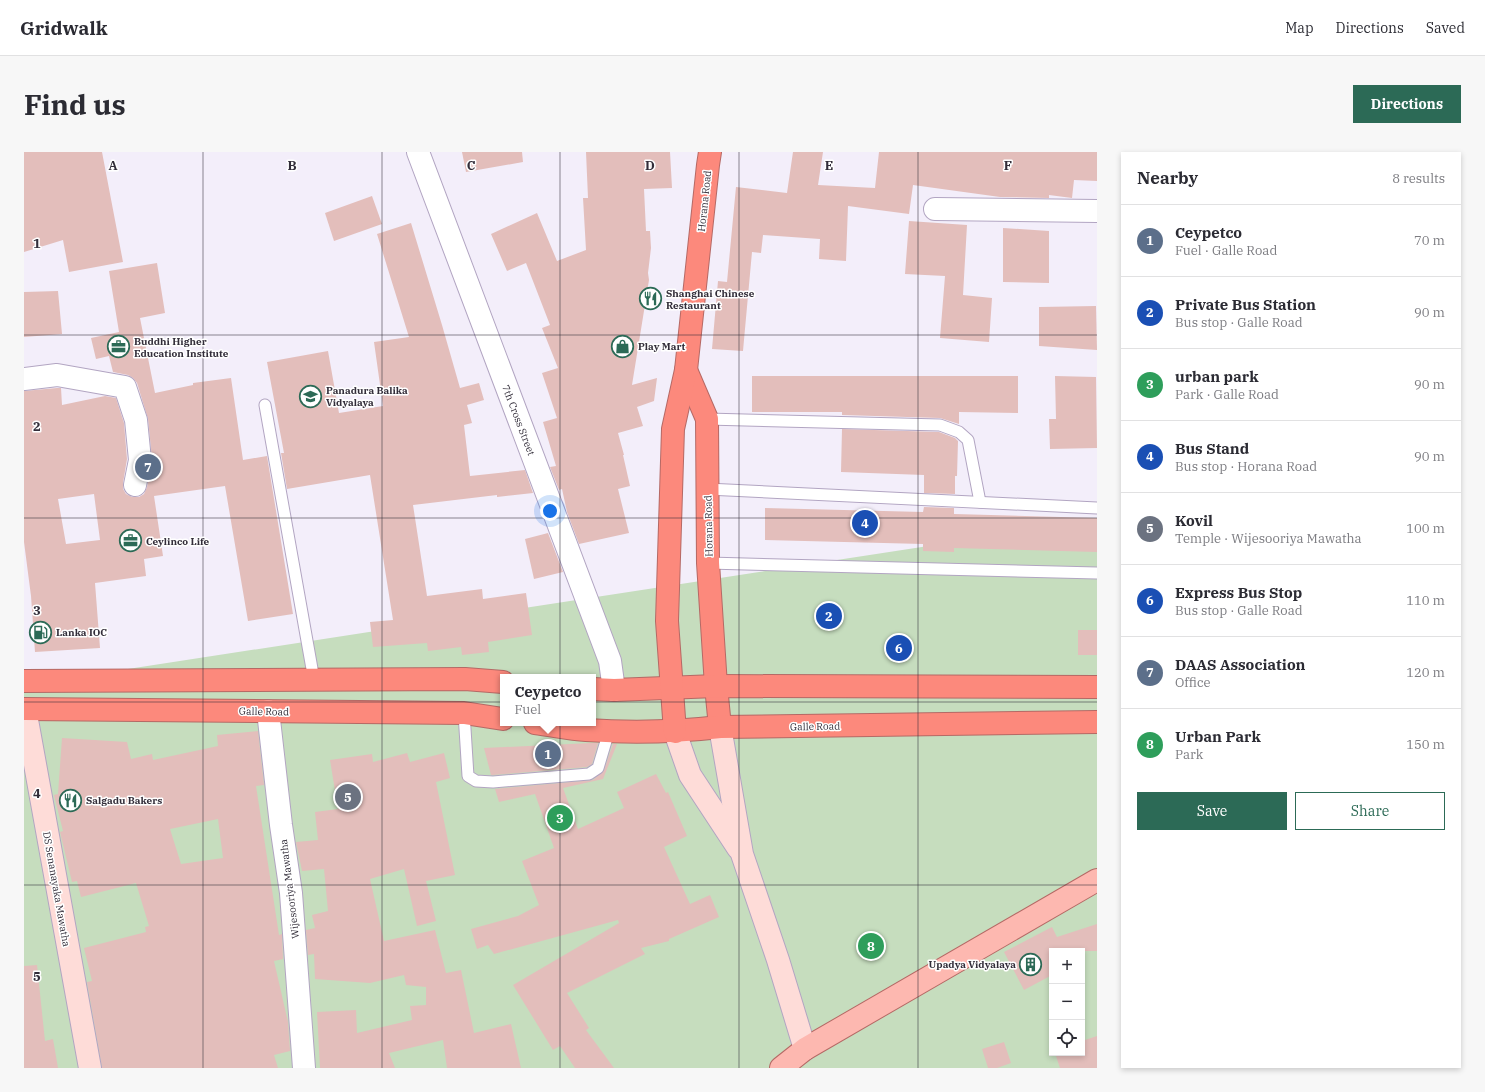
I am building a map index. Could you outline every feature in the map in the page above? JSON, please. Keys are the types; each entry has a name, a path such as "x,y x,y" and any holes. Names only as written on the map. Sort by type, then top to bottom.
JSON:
{"highway":[{"name":"Horana Road","path":"675,732 666,621 673,429 686,370 710,152"},
{"name":"Horana Road","path":"686,370 707,419 708,563 720,727"},
{"path":"24,680 465,679 500,682"},
{"path":"596,689 614,690 716,686 1097,687"},
{"path":"24,704 24,709"},
{"name":"Galle Road","path":"24,709 464,713 500,718"},
{"name":"Galle Road","path":"556,726 585,730 675,732 720,727 1097,722"}],"main road":[{"name":"DS Senanayaka Mawatha","path":"24,709 90,1068"},
{"path":"720,727 742,854 778,960 805,1049"},
{"path":"675,732 690,775 742,854"},
{"path":"781,1068 805,1049 1097,880"}],"street":[{"name":"7th Cross Street","path":"418,152 610,661 614,690"},
{"path":"935,209 1097,211"},
{"path":"24,378 57,375 125,387 136,420 139,444 140,460 135,485"},
{"name":"Wijesooriya Mawatha","path":"268,711 281,825 291,894 304,1068"}],"lane":[{"path":"265,405 314,680"},
{"path":"707,419 940,425 958,432 968,440 980,502"},
{"path":"707,489 1097,508"},
{"path":"708,563 1097,573"},
{"path":"464,713 468,776 476,781 493,782 589,774 598,768 609,731"}],"green space":[{"path":"1097,520 1097,1068 24,1068 24,685"}],"building":[{"path":"24,152 102,152 123,262 69,272 63,240 24,252"},
{"path":"462,152 522,152 523,162 466,172"},
{"path":"586,152 670,152 672,188 644,189 646,231 650,231 651,248 648,273 649,280 632,385 657,378 654,401 637,407 643,426 618,433 630,486 618,489 629,533 579,544 567,512 562,489 559,490 550,467 556,466 543,422 557,418 542,373 558,368 542,328 550,325 526,263 507,271 491,234 537,213 557,261 586,250 583,198 588,198"},
{"path":"793,152 823,152 818,185 875,188 879,152 1097,152 1097,181 1074,180 1072,198 1049,195 1049,198 1000,197 913,185 909,214 848,206 846,261 819,259 820,239 763,235 761,253 752,252 743,351 712,349 718,281 727,282 736,187 787,193"},
{"path":"372,196 382,224 334,241 325,213"},
{"path":"909,221 967,225 963,295 992,298 989,342 940,338 945,276 905,274"},
{"path":"411,223 460,388 479,383 484,400 467,405 472,423 464,425 470,476 525,470 533,493 497,497 497,495 413,505 427,596 482,589 483,599 526,593 532,635 488,642 489,652 462,655 461,647 428,651 427,643 373,647 370,622 393,620 370,475 287,489 281,453 284,453 267,362 328,351 339,413 383,406 374,342 409,337 377,234"},
{"path":"1003,228 1049,231 1049,283 1003,282"},
{"path":"157,263 165,313 140,318 155,393 193,385 193,383 231,378 243,460 267,456 293,614 248,621 225,486 154,496 163,556 144,559 146,576 95,583 100,648 35,652 31,596 24,542 24,391 61,388 62,405 105,396 116,398 124,423 127,459 123,489 126,494 132,497 139,497 144,494 147,487 152,459 148,419 137,383 128,375 113,372 109,356 96,359 91,338 119,332 109,271","holes":["94,494 100,540 66,544 58,499"]},
{"path":"58,291 62,334 24,337 24,292"},
{"path":"1096,306 1097,350 1039,346 1039,307"},
{"path":"752,376 1018,376 1018,413 959,412 959,424 940,418 842,415 842,412 752,412"},
{"path":"1055,376 1096,377 1097,448 1050,449 1049,419 1056,419"},
{"path":"842,429 939,432 955,438 958,441 955,494 924,493 924,475 841,472"},
{"path":"924,507 954,508 954,514 1097,518 1097,552 954,548 954,552 923,551 923,544 765,540 765,508 923,512"},
{"path":"548,533 563,572 534,579 525,539"},
{"path":"1078,630 1097,630 1097,655 1078,655"},
{"path":"258,731 264,785 256,786 279,935 282,934 283,959 274,961 288,1022 290,1051 274,1055 278,1068 102,1068 87,982 92,981 84,948 146,932 145,927 149,926 136,883 81,897 77,881 72,882 60,832 63,831 54,795 58,794 62,738 127,742 131,759 152,754 153,760 218,746 217,735","holes":["218,819 223,858 181,864 170,829"]},
{"path":"598,743 592,764 587,767 493,775 491,775 484,748"},
{"path":"613,744 617,744 603,779 563,788 578,829 624,808 617,792 656,774 666,793 668,792 687,836 664,847 690,904 710,895 719,917 669,939 669,941 641,948 645,954 567,993 589,1028 586,1030 614,1068 575,1068 560,1046 553,1050 513,985 619,923 618,920 494,954 488,945 477,949 471,929 518,916 539,905 522,861 554,848 535,794 499,802 495,789 593,780 604,770"},
{"path":"407,753 410,762 444,753 450,778 436,782 455,875 426,881 436,921 417,926 404,869 370,879 384,941 435,930 446,973 461,970 474,1033 511,1024 521,1068 447,1068 443,1040 389,1053 395,1068 320,1068 317,1012 356,1010 357,1033 412,1020 410,1006 426,1005 426,987 406,985 404,975 370,983 315,979 314,954 308,955 306,930 315,928 312,915 328,911 324,869 302,871 296,842 318,840 315,812 338,809 330,760 372,754 373,762"},
{"name":"Upadya Vidyalaya","path":"1097,924 1097,951 1085,951 1085,948 1049,948 1049,977 1024,990 1004,952 1052,927 1057,937"},
{"path":"37,965 45,1041 53,1039 58,1068 24,1068 24,966"},
{"path":"1097,1036 1097,1068 1060,1068 1056,1056 1085,1056 1085,1040"},
{"path":"1004,1042 1011,1063 997,1068 988,1068 982,1049"}],"place":[{"name":"Shanghai Chinese Restaurant","path":"650,299"},
{"name":"Play Mart","path":"623,346"},
{"name":"Buddhi Higher Education Institute","path":"119,347"},
{"name":"Panadura Balika Vidyalaya","path":"311,396"},
{"name":"DAAS Association","path":"148,467"},
{"name":"Bus Stand","path":"865,523"},
{"name":"Ceylinco Life","path":"131,541"},
{"name":"Private Bus Station","path":"829,616"},
{"name":"Lanka IOC","path":"41,632"},
{"name":"Express Bus Stop","path":"899,648"},
{"name":"Ceypetco","path":"548,754"},
{"name":"Kovil","path":"348,797"},
{"name":"Salgadu Bakers","path":"71,800"},
{"name":"urban park","path":"560,818"},
{"name":"Urban Park","path":"871,946"},
{"name":"Upadya Vidyalaya","path":"1031,964"}]}
